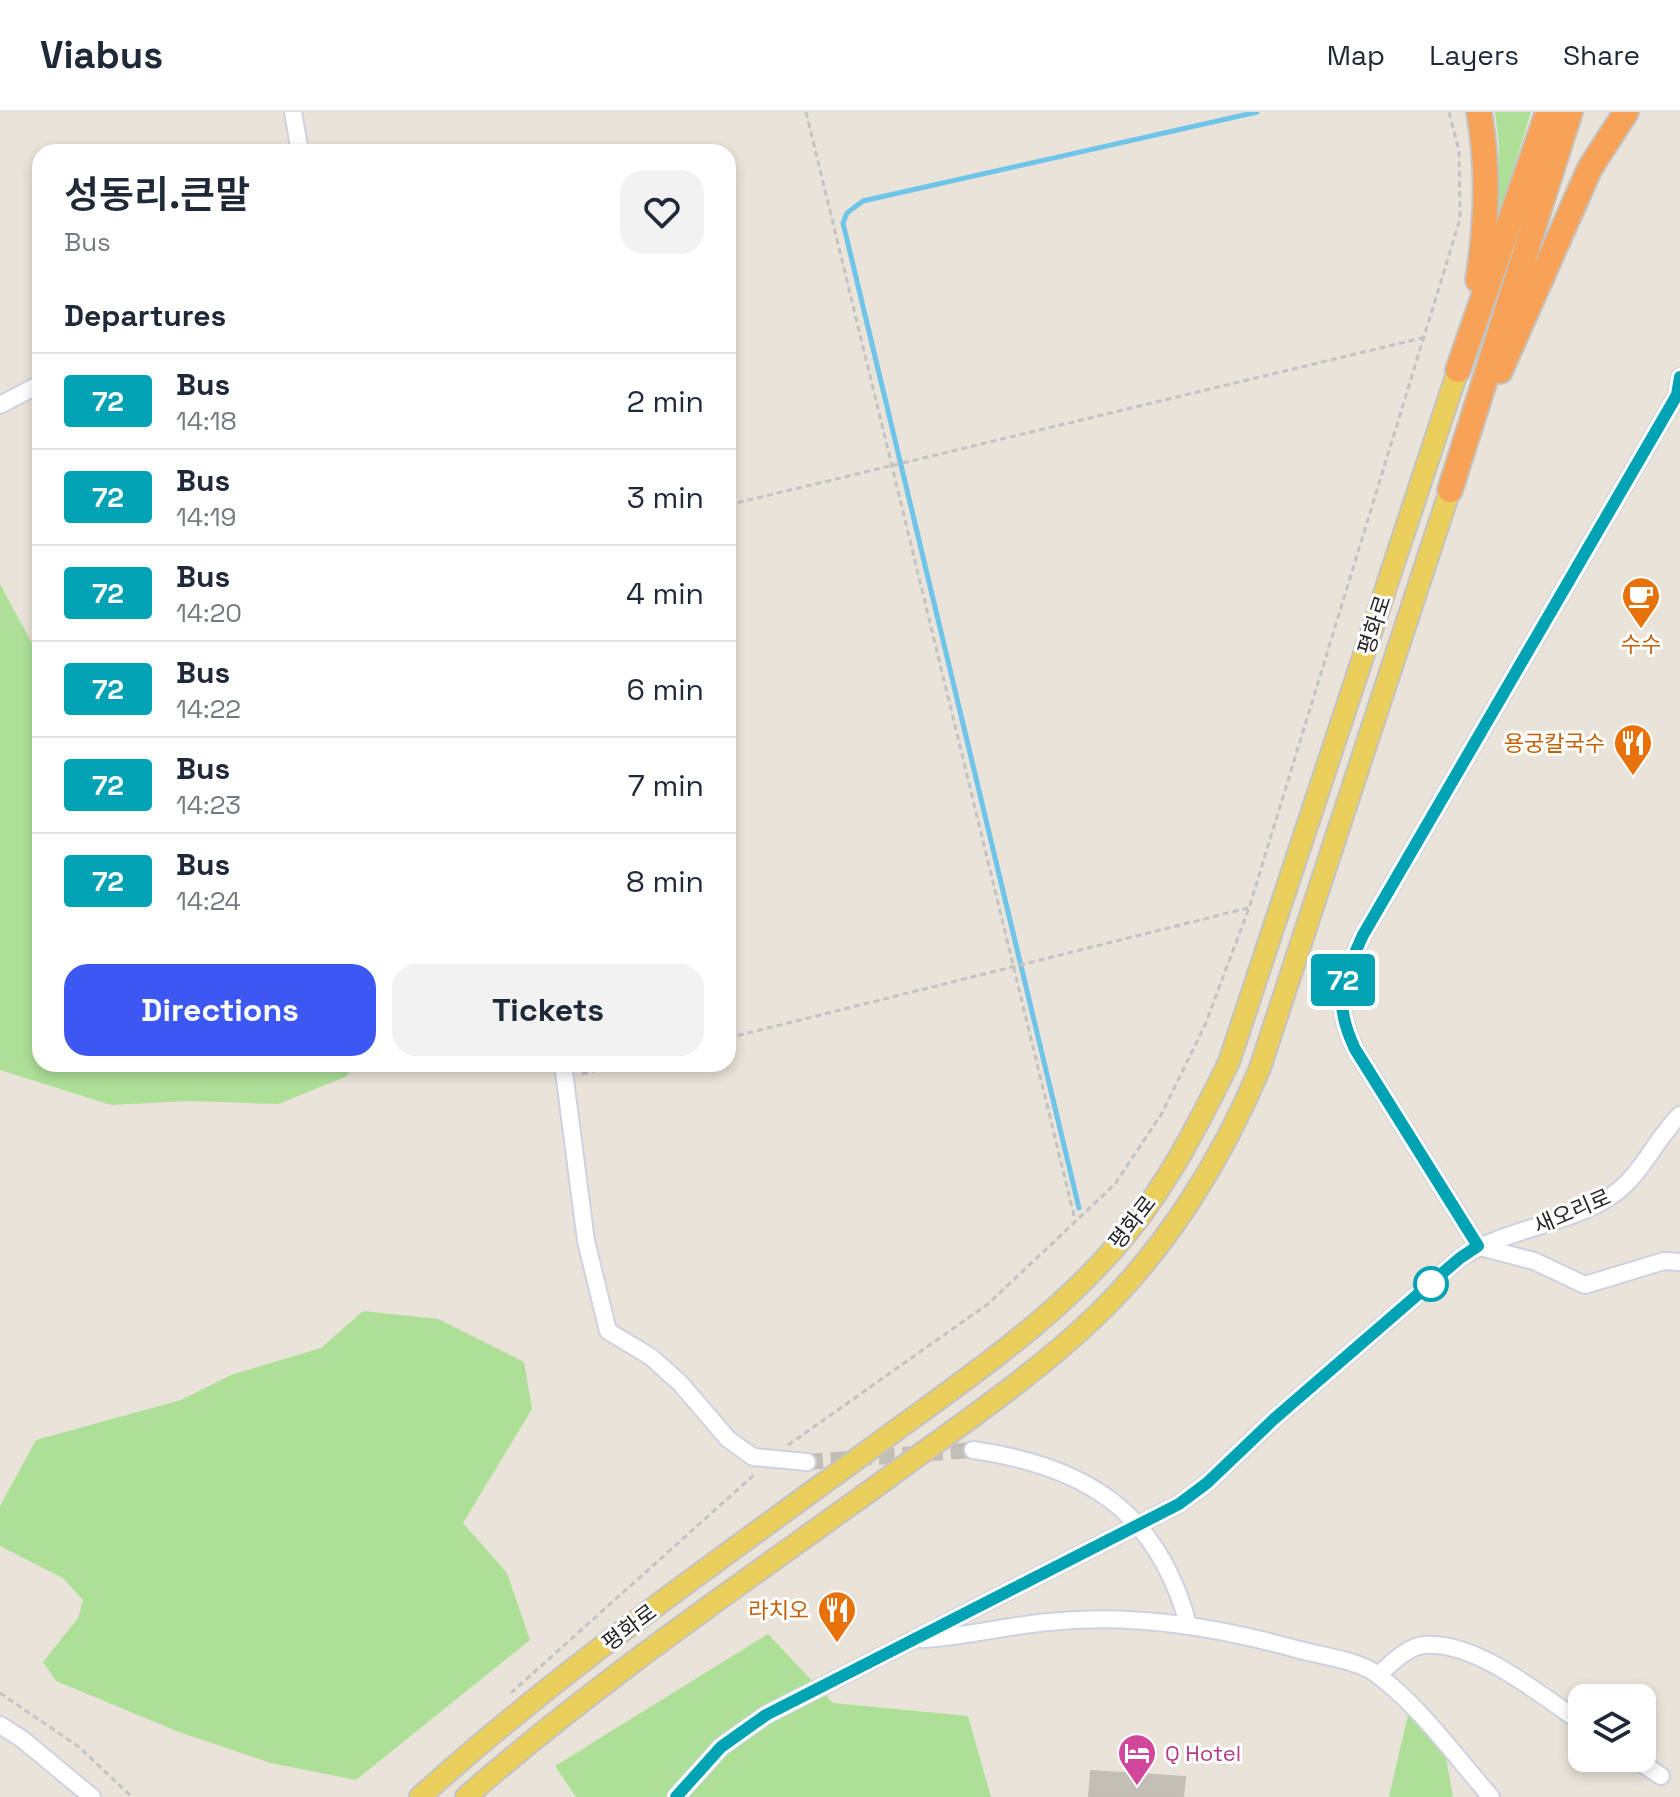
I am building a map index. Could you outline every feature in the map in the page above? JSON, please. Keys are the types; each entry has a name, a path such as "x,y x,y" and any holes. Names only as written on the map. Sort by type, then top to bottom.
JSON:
{"highway":[{"path":"1470,328 1484,239 1486,152 1479,112"},
{"path":"1458,370 1470,328 1517,208 1548,112"},
{"path":"1450,490 1570,112"},
{"path":"1460,457 1590,168 1626,112"}],"main road":[{"name":"평화로","path":"420,1797 483,1740 611,1640 1055,1309 1128,1233 1189,1142 1229,1062 1458,370"},
{"name":"평화로","path":"466,1797 539,1732 959,1426 1064,1345 1100,1313 1169,1230 1218,1155 1260,1068 1450,490"}],"street":[{"path":"293,112 299,144"},
{"path":"1680,377 1677,395 1363,935 1340,990 1345,1028 1355,1049 1478,1246 1534,1261 1585,1285 1664,1261 1680,1262"},
{"path":"0,405 32,388"},
{"path":"564,1072 586,1241 608,1331 651,1357 680,1383 728,1439 753,1457 767,1461 807,1462"},
{"name":"새오리로","path":"676,1797 698,1770 747,1727 1139,1526 1207,1483 1274,1419 1478,1246 1604,1201 1634,1177 1680,1115"},
{"path":"973,1450 1012,1455 1088,1485 1125,1509 1167,1564 1178,1587 1188,1624"},
{"path":"916,1639 961,1637 1046,1622 1113,1619 1188,1624 1245,1635 1371,1670 1403,1695 1491,1797"},
{"path":"1378,1675 1408,1650 1424,1645 1466,1653 1497,1666 1568,1714"},
{"path":"0,1725 22,1739 92,1797"},
{"path":"1655,1772 1661,1776"}],"path":[{"path":"806,112 895,464 1013,968 1076,1221"},
{"path":"602,1610 731,1499 767,1461 988,1304 1115,1184 1162,1113 1205,1025 1249,908 1460,219 1459,151 1449,112"},
{"path":"736,503 1426,337"},
{"path":"736,1036 1249,908"},
{"path":"0,1693 79,1747 132,1797"}],"green space":[{"path":"1495,112 1531,112 1497,222 1499,145"},
{"path":"0,584 32,643 32,1072 350,1072 345,1077 278,1104 188,1101 111,1105 0,1070"},
{"path":"363,1311 438,1319 524,1362 532,1409 463,1523 507,1573 530,1640 356,1780 271,1763 179,1732 56,1681 43,1662 78,1618 83,1600 63,1578 0,1546 0,1506 36,1440 181,1400 231,1375 321,1348"},
{"path":"768,1634 833,1703 968,1716 991,1797 576,1797 555,1766"},
{"path":"1408,1715 1441,1729 1453,1797 1389,1797"}],"building":[{"name":"Q Hotel","path":"1091,1771 1185,1777 1183,1797 1089,1797"}],"waterway":[{"path":"1079,1208 843,223 847,213 863,201 1257,112"}],"tunnel":[{"path":"807,1462 973,1450"}],"bus line":[{"name":"72","path":"676,1797 721,1747 766,1715 1179,1504 1207,1483 1274,1419 1460,1258 1478,1246 1355,1049 1345,1028 1340,990 1363,935 1677,395 1680,377"}],"place":[{"name":"수수","path":"1641,630"},
{"name":"용궁칼국수","path":"1633,777"},
{"name":"라치오","path":"837,1644"},
{"name":"Q Hotel","path":"1137,1787"}]}
